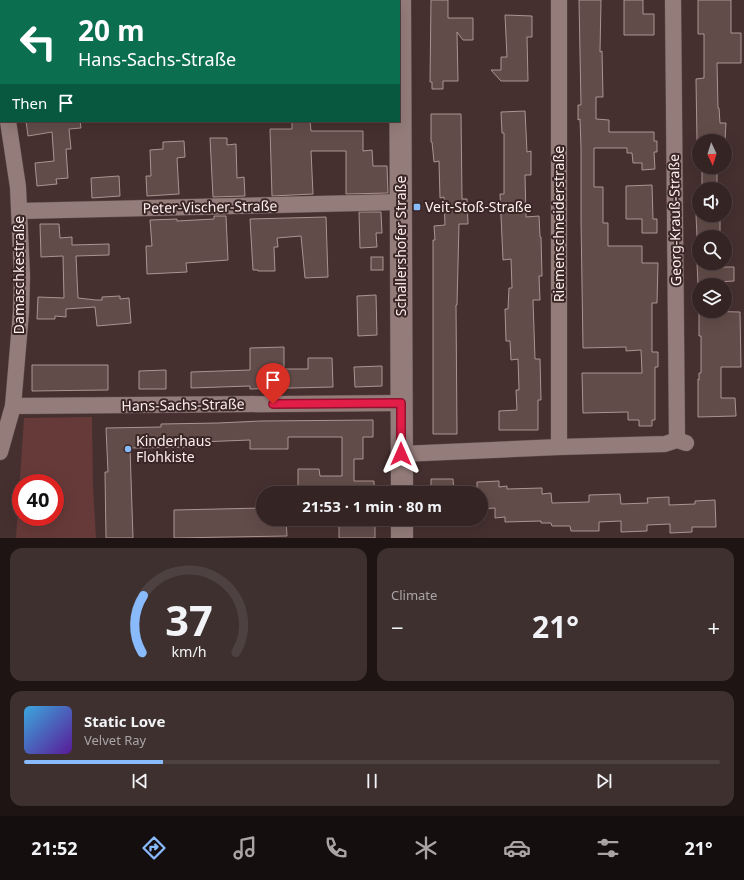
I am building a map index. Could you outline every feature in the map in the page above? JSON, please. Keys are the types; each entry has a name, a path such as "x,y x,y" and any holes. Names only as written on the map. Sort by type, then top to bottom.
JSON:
{"street":[{"name":"Schallershofer Straße","path":"400,0 402,486"},
{"name":"Riemenschneiderstraße","path":"558,0 559,447"},
{"name":"Georg-Krauß-Straße","path":"401,454 665,444 682,442 673,0"},
{"name":"Damaschkestraße","path":"0,452 13,406 22,276 20,211 15,160 8,122"},
{"name":"Peter-Vischer-Straße","path":"20,211 401,202"},
{"name":"Hans-Sachs-Straße","path":"13,406 401,403"},
{"path":"402,526 402,538"}],"shaded area":[{"path":"92,417 93,486 96,538 16,538 17,526 64,526 64,474 20,474 24,418"}],"building":[{"path":"431,0 448,0 448,18 473,18 473,40 463,40 457,32 458,81 443,81 443,89 432,89 432,82 430,82"},
{"path":"579,0 601,0 600,52 602,51 603,97 596,97 596,119 609,120 609,132 654,132 654,141 657,141 657,152 654,152 655,169 642,170 642,163 633,163 632,153 627,153 627,148 594,148 594,187 603,187 603,223 608,223 608,246 642,246 642,263 658,263 657,303 652,303 652,352 658,352 658,367 655,367 655,420 652,420 652,426 639,426 639,420 628,420 628,412 583,413 582,373 642,373 641,350 626,351 626,347 583,348 581,148 580,119 578,120 578,105 581,105"},
{"path":"624,0 643,0 643,14 654,14 654,35 624,35"},
{"path":"698,0 731,0 731,33 741,33 741,63 717,63 718,108 720,123 726,123 725,134 697,134 696,79 704,78 704,34 698,34"},
{"path":"505,15 532,16 532,37 527,37 528,81 501,81 491,70 501,70 501,57 507,57"},
{"path":"525,111 527,152 531,151 531,175 525,175 526,217 539,216 541,237 542,276 539,276 540,300 533,300 535,359 540,359 541,400 538,400 538,430 499,430 499,411 517,410 516,390 519,390 518,359 511,360 510,341 506,341 505,309 508,309 509,288 512,288 511,259 503,260 500,194 504,194 504,133 502,133 501,112"},
{"path":"431,114 461,114 462,199 467,199 468,224 459,224 456,305 457,434 433,434 433,240 435,240 434,226 445,225 444,197 440,198 439,161 434,162 431,142"},
{"path":"26,122 80,122 81,128 69,129 71,149 66,149 68,178 56,179 57,184 37,186 35,163 54,161 52,132 28,136"},
{"path":"292,122 310,122 311,131 363,131 363,151 372,150 373,166 387,166 388,193 346,194 346,151 311,151 313,194 272,196 270,129 292,129"},
{"path":"210,138 227,138 227,145 236,144 237,178 244,177 245,196 213,197"},
{"path":"184,141 185,157 177,158 179,194 147,196 146,176 151,176 150,150 163,149 163,142"},
{"path":"702,174 717,174 717,182 702,182"},
{"path":"119,176 120,196 92,198 91,178"},
{"path":"652,185 653,219 657,219 657,233 642,233 642,219 626,219 626,186"},
{"path":"359,212 381,212 382,233 376,233 377,247 360,248"},
{"path":"214,216 226,216 228,260 186,263 187,272 147,274 146,246 152,246 150,220 177,219 177,221 214,219"},
{"path":"326,217 328,277 305,278 301,236 277,238 278,247 274,247 275,271 253,270 250,219"},
{"path":"696,222 720,222 720,230 697,230"},
{"path":"40,224 59,224 60,238 72,237 72,245 109,244 109,255 76,256 78,298 102,300 102,297 120,296 120,299 129,298 131,323 97,326 95,307 66,309 66,317 55,316 55,319 37,319 38,297 64,298 63,256 41,257"},
{"path":"371,257 383,257 383,270 371,270"},
{"path":"732,267 734,267 734,281 732,281 732,278 698,278 697,270 732,270"},
{"path":"376,295 377,335 358,336 357,296"},
{"path":"732,312 740,312 741,367 721,367 721,398 735,398 736,416 698,417 698,379 699,380 699,373 701,373 701,336 699,336 699,318 732,318"},
{"path":"284,347 284,369 308,369 308,358 332,358 333,387 250,389 250,386 191,388 191,372 250,370 250,348"},
{"path":"32,365 108,365 108,390 32,391"},
{"path":"382,366 382,386 355,387 354,367"},
{"path":"166,370 166,389 139,389 139,371"},
{"path":"373,420 373,437 363,437 363,459 354,459 354,481 374,481 374,486 298,486 298,469 319,469 320,476 342,476 342,437 288,437 288,449 250,449 250,440 199,442 199,447 130,448 133,538 106,538 105,472 108,472 106,428 161,427 161,424"},
{"path":"431,479 453,479 454,486 431,486"},
{"path":"499,481 499,487 507,486 507,489 542,488 542,494 551,493 552,503 589,502 589,495 620,494 621,504 648,503 647,498 669,497 669,505 695,504 695,501 715,500 716,527 692,527 692,532 670,533 670,524 647,525 647,531 621,532 621,521 599,522 599,531 571,531 570,526 552,526 551,523 541,523 541,521 505,522 505,517 495,518 495,508 488,508 488,486 477,486 477,482"},
{"path":"256,508 256,526 286,526 287,536 174,538 174,510"},
{"path":"339,526 375,526 375,538 339,538"}],"place":[{"name":"Veit-Stoß-Straße","path":"417,207"},
{"name":"Kinderhaus Flohkiste","path":"128,449"}],"route":[{"path":"273,404 401,403 401,454"}]}
